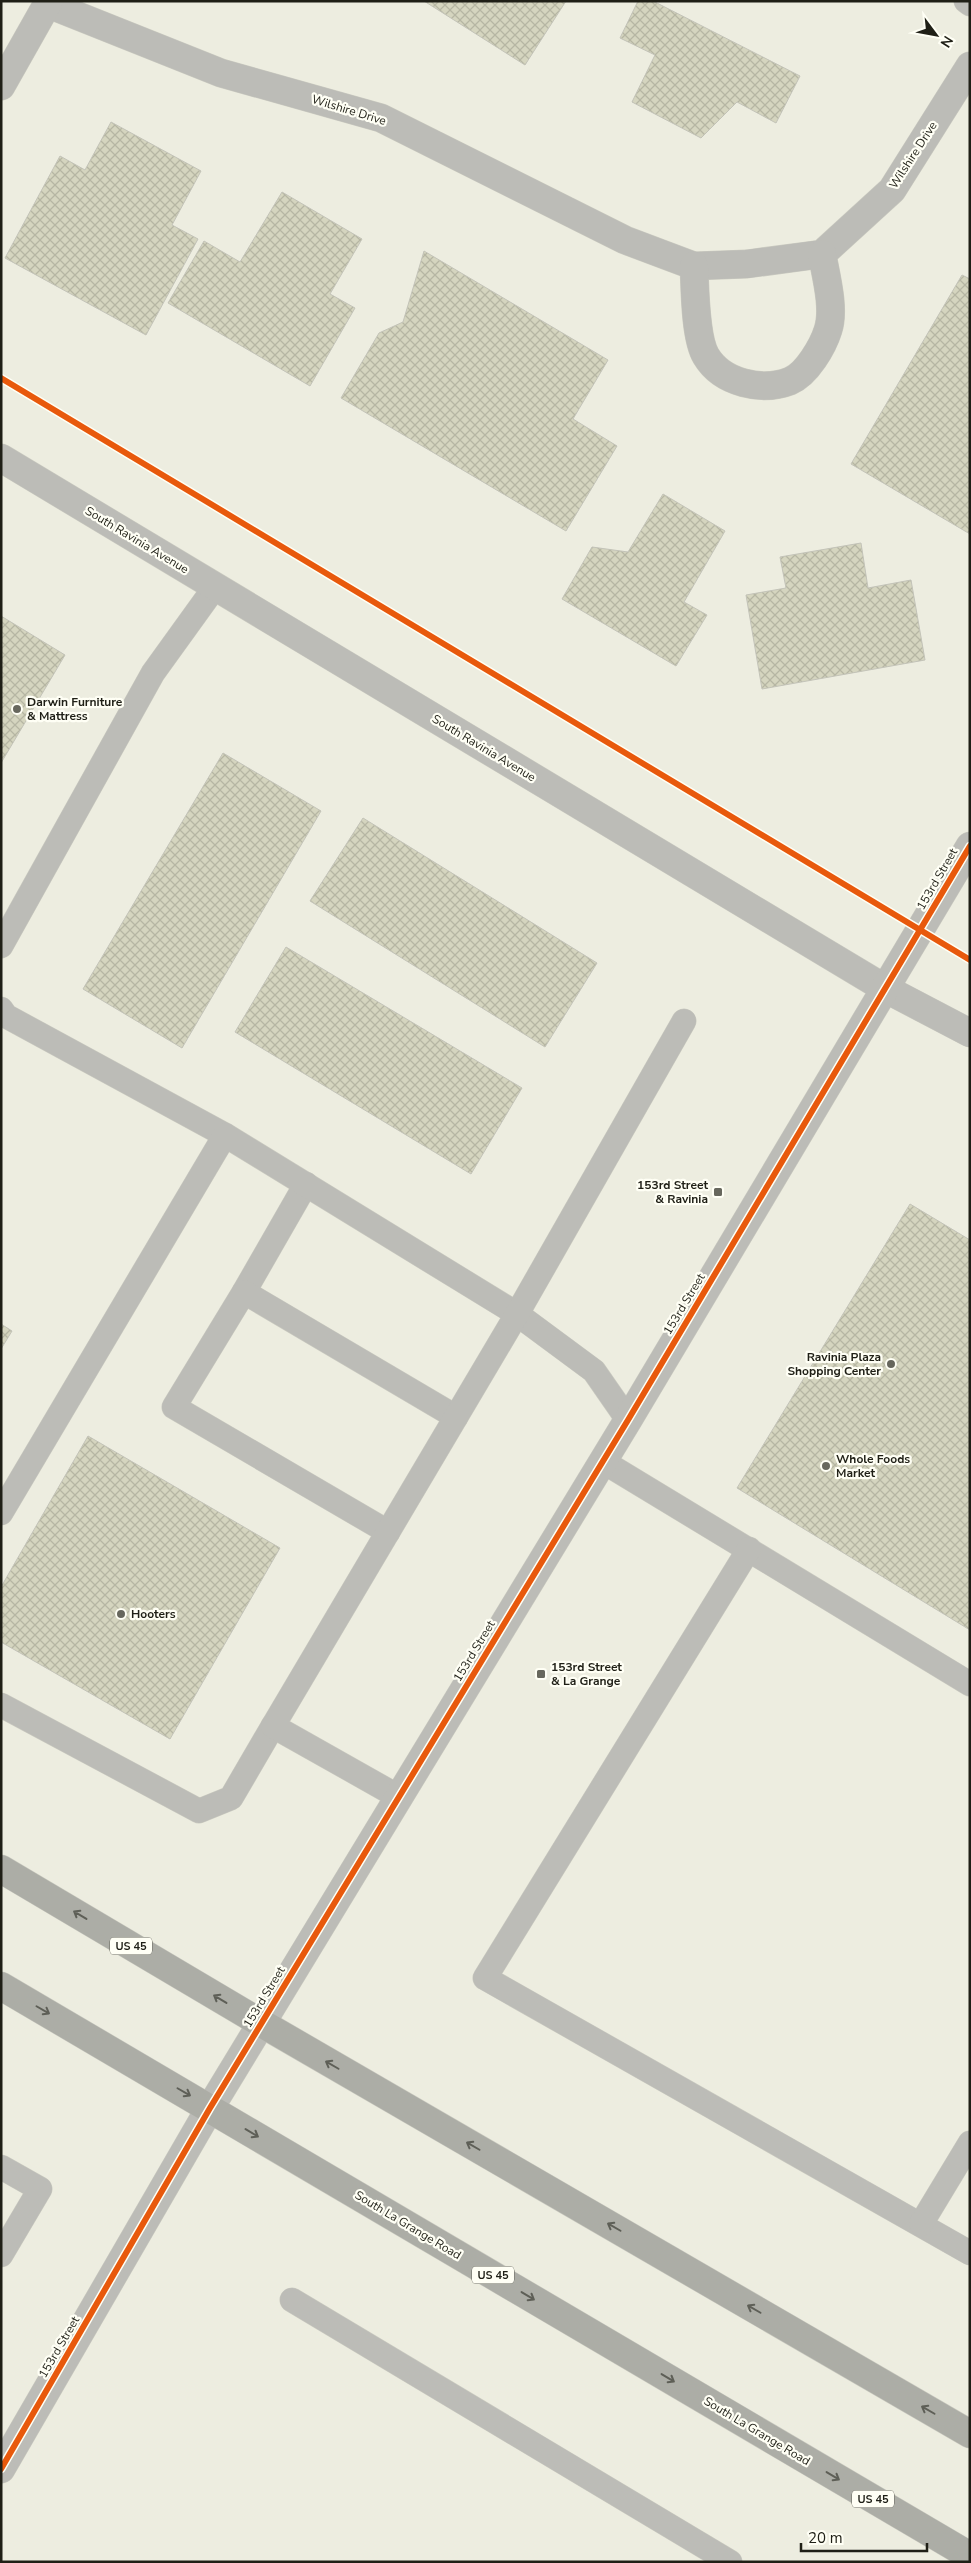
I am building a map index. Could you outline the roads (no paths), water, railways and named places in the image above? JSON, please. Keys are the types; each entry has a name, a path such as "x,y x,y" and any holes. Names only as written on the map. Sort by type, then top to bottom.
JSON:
{"highway":[{"name":"US 45","path":"1,1868 262,2024 970,2434"},
{"name":"South La Grange Road","path":"1,1986 970,2556"}],"street":[{"path":"1,86 48,2"},
{"name":"Wilshire Drive","path":"48,2 221,73 381,118 625,240 694,266 747,264 822,254 892,190 970,66"},
{"path":"694,266 696,316 705,356 728,379 756,386 791,380 815,358 829,328 830,296 822,254"},
{"name":"South Ravinia Avenue","path":"1,458 886,989 970,1033"},
{"name":"153rd Street","path":"1,2469 210,2108 628,1420 970,846"}],"lane":[{"path":"966,1 970,4"},
{"path":"1,946 153,673 215,586"},
{"path":"1,1009 6,1016 225,1135 517,1314 594,1372 628,1420"},
{"path":"1,1705 199,1811 231,1798 517,1314 684,1021"},
{"path":"1,1514 225,1135"},
{"path":"306,1184 244,1292 174,1407 388,1532"},
{"path":"244,1292 456,1417"},
{"path":"602,1461 970,1684"},
{"path":"748,1549 485,1978 970,2253"},
{"path":"273,1726 399,1797"},
{"path":"921,2224 970,2143"},
{"path":"1,2166 40,2189 1,2256"},
{"path":"292,2300 730,2562"}],"place":[{"name":"Darwin Furniture & Mattress","path":"17,709"},
{"name":"153rd Street & Ravinia","path":"718,1192"},
{"name":"Ravinia Plaza Shopping Center","path":"891,1364"},
{"name":"Whole Foods Market","path":"826,1466"},
{"name":"Hooters","path":"121,1614"},
{"name":"153rd Street & La Grange","path":"541,1674"}]}
